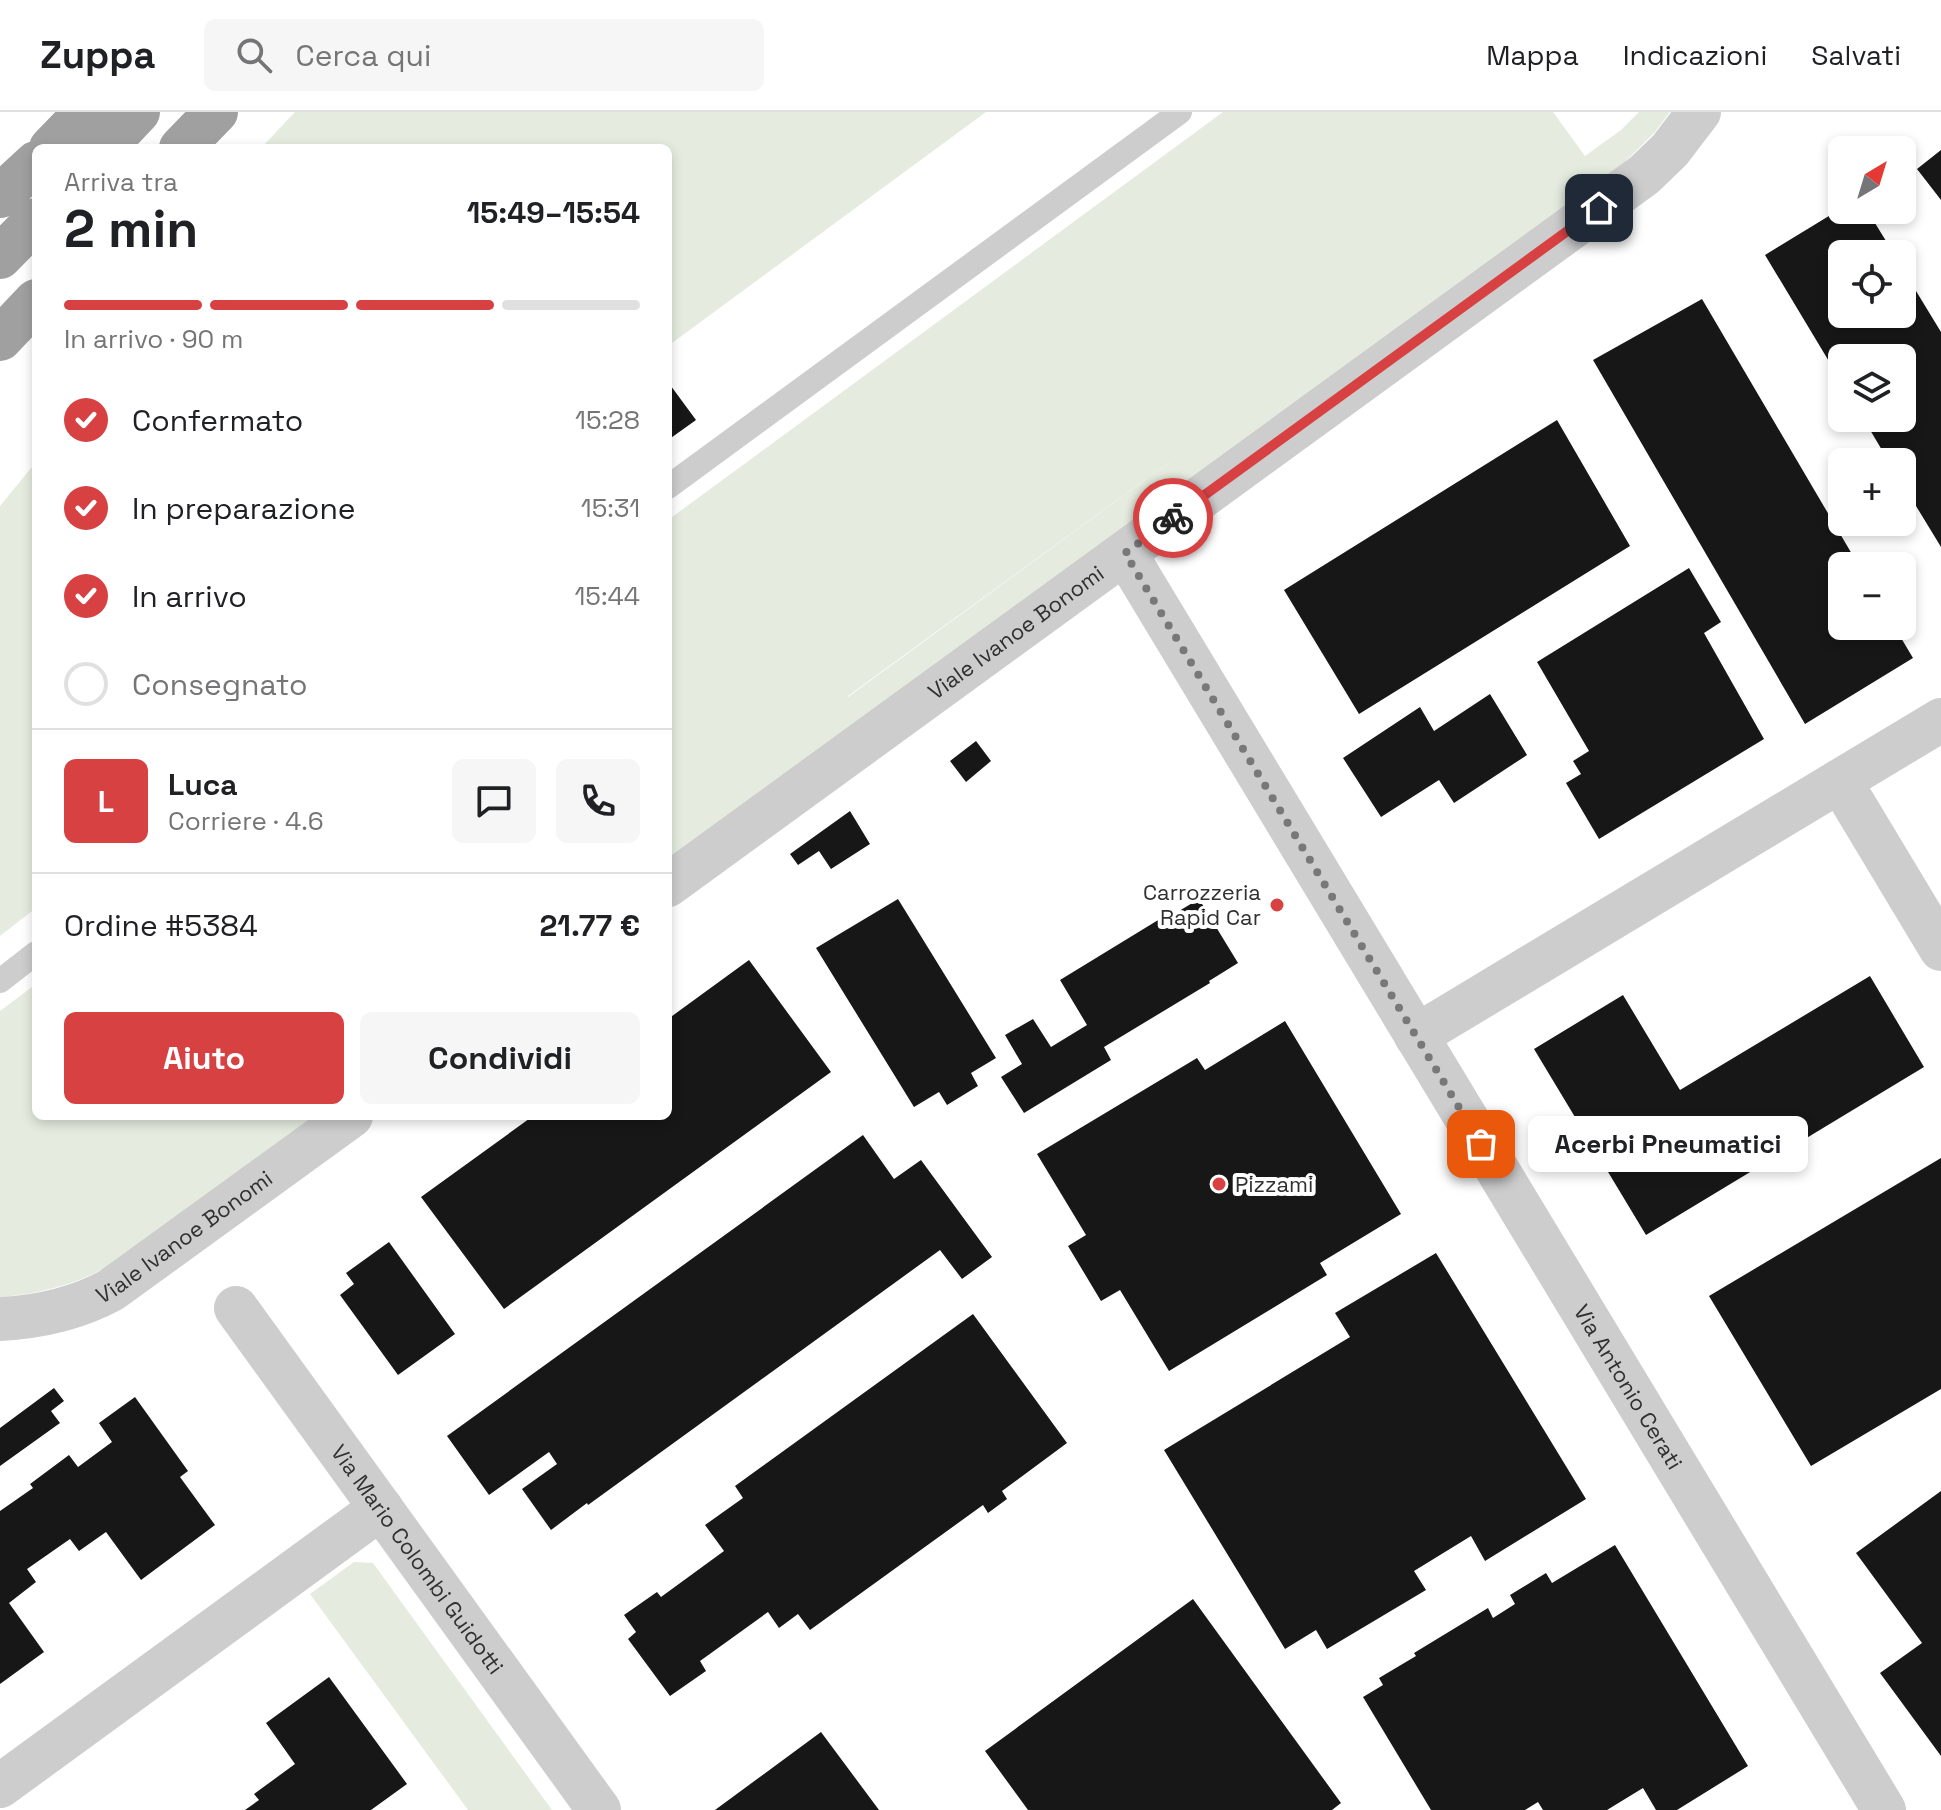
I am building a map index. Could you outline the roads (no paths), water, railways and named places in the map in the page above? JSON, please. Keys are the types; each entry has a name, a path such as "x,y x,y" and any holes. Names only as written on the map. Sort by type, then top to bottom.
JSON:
{"highway":[{"path":"55,144 86,112"},
{"path":"108,144 138,112"},
{"path":"185,144 216,112"},
{"path":"0,196 32,167"},
{"path":"0,257 32,224"},
{"path":"0,339 32,305"}],"street":[{"name":"Viale Ivanoe Bonomi","path":"672,882 1644,175 1670,150 1699,112"},
{"name":"Via Antonio Cerati","path":"1125,553 1884,1810"},
{"path":"1416,1036 1941,720"},
{"path":"1840,781 1941,949"},
{"name":"Viale Ivanoe Bonomi","path":"0,1319 72,1308 111,1290 345,1120"},
{"name":"Via Mario Colombi Guidotti","path":"236,1308 599,1810"},
{"path":"0,1786 381,1508"},
{"name":"Via Antonio Cerati","path":"1840,1737 1848,1756 1856,1810"}],"lane":[{"path":"672,484 1180,112"},
{"path":"0,981 32,956"}],"place":[{"name":"Carrozzeria Rapid Car","path":"1277,905"},
{"name":"Acerbi Pneumatici","path":"1481,1144"},
{"name":"Pizzami","path":"1219,1184"}]}
